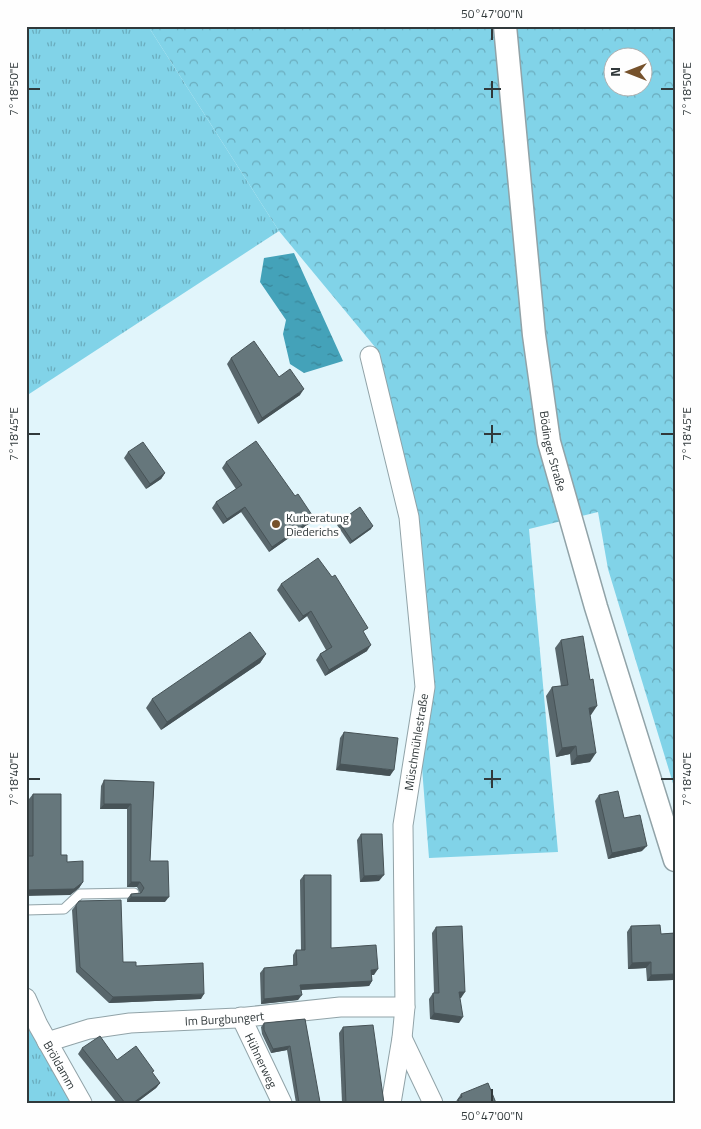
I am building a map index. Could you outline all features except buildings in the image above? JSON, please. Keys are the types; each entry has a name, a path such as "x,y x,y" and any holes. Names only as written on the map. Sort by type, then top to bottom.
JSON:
{"street":[{"name":"Bödinger Straße","path":"505,26 534,335 549,442 596,607 675,860"},
{"name":"Müschmühlestraße","path":"370,356 409,517 425,687 402,825 404,1007 402,1038 391,1103"},
{"name":"Bröldamm","path":"26,998 47,1042 82,1103"},
{"name":"Im Burgbungert","path":"47,1042 89,1029 130,1023 241,1018 340,1007 404,1007"},
{"name":"Hühnerweg","path":"241,1018 282,1103"},
{"path":"402,1038 433,1103"}],"lane":[{"path":"26,910 64,908 80,894 134,893"}],"green space":[{"path":"26,26 148,26 279,231 26,396"},
{"path":"148,26 675,26 675,790 608,569 598,512 529,529 558,852 429,858 410,612 380,353 279,231"},
{"path":"26,1018 76,1103 26,1103"}],"water":[{"path":"294,253 343,361 304,373 290,364 283,334 286,320 260,282 264,258"}],"place":[{"name":"Kurberatung Diederichs","path":"276,524"}]}
